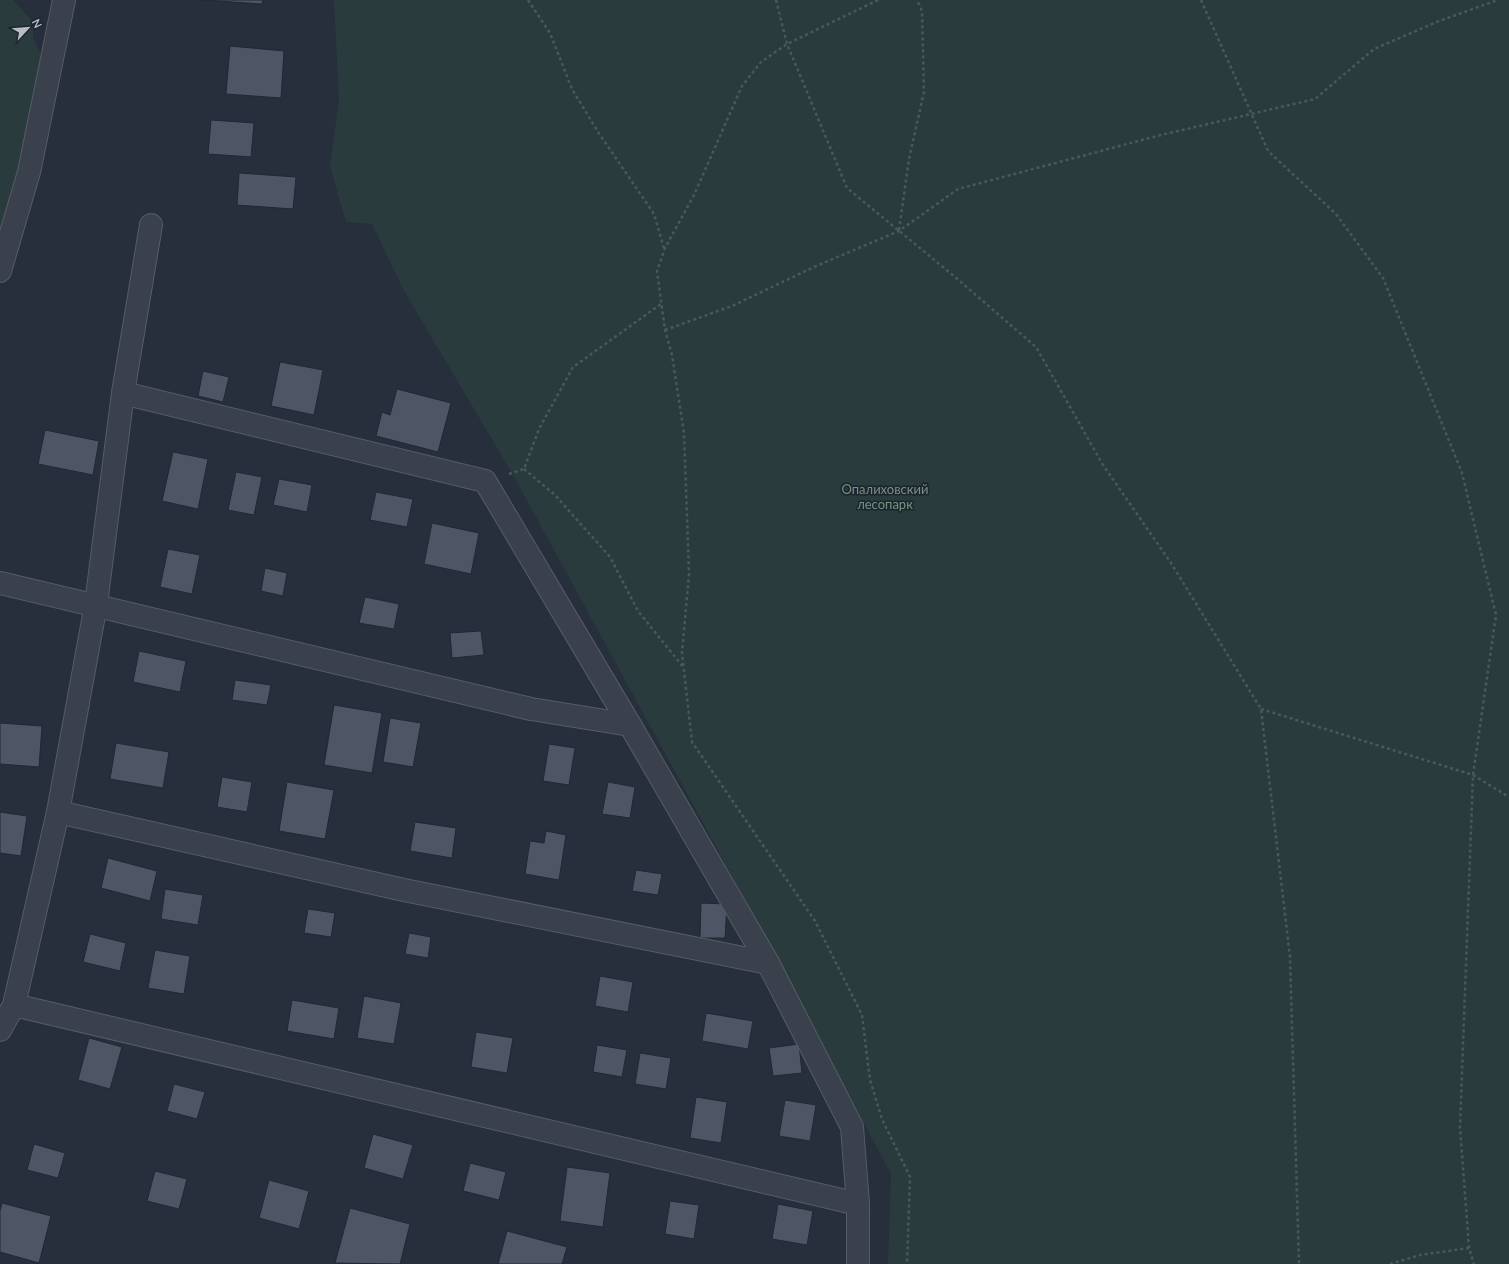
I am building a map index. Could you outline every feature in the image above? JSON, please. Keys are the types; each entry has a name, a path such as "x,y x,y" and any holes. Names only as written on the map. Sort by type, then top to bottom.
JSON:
{"street":[{"path":"0,270 29,172 64,0"},
{"path":"0,1030 14,1005 58,812 96,604 122,393 151,225"},
{"path":"122,393 485,481 630,725 768,963 852,1127 858,1204 858,1264"},
{"path":"0,583 96,604 531,709 630,725"},
{"path":"58,812 404,890 768,963"},
{"path":"14,1005 858,1204"}],"path":[{"path":"528,0 550,33 572,90 598,132 654,214 665,248"},
{"path":"776,0 788,44 847,188 1036,347 1103,465 1171,563 1261,709 1290,957 1298,1264"},
{"path":"878,0 788,44 761,62 742,86 694,194 665,248 657,271 665,330 672,354 684,433 689,574 682,653 692,742 815,921 862,1015 870,1080 882,1119 910,1177 907,1264"},
{"path":"899,231 909,159 924,92 922,12 917,0"},
{"path":"1201,0 1268,151 1336,214 1383,278 1462,473 1496,615 1473,775 1460,1127 1469,1248 1474,1264"},
{"path":"665,330 732,306 814,267 899,231 958,189 1157,136 1252,115 1315,99 1374,49 1439,21 1498,0"},
{"path":"524,469 539,429 574,366 661,304"},
{"path":"524,469 555,495 610,557 638,611 684,669"},
{"path":"485,481 524,469"},
{"path":"1261,709 1473,775 1509,797"},
{"path":"1390,1264 1420,1255 1469,1248"}],"green space":[{"path":"0,0 13,0 33,22 33,39 41,54 41,70 30,129 0,242"},
{"name":"Опалиховский лесопарк","path":"334,0 1509,0 1509,1264 888,1264 891,1174 744,898 512,473 404,291 372,224 346,222 330,166 339,99"}],"building":[{"path":"203,0 263,0 262,4"},
{"path":"230,46 284,51 281,98 226,94"},
{"path":"211,120 254,123 251,157 208,154"},
{"path":"239,173 296,177 293,209 237,205"},
{"path":"280,362 323,370 314,415 271,406"},
{"path":"203,371 229,377 223,402 198,396"},
{"path":"397,389 451,403 438,452 376,436 382,412 390,415"},
{"path":"45,430 99,441 93,475 38,464"},
{"path":"173,452 208,459 198,509 162,501"},
{"path":"236,472 262,477 254,515 228,510"},
{"path":"279,479 312,485 307,512 273,505"},
{"path":"376,492 413,499 407,527 370,520"},
{"path":"432,523 479,533 471,574 424,564"},
{"path":"168,549 200,555 192,594 160,587"},
{"path":"265,568 287,573 283,596 261,591"},
{"path":"365,597 399,604 394,629 359,623"},
{"path":"481,631 484,655 452,658 450,633"},
{"path":"139,651 186,661 180,692 133,682"},
{"path":"235,680 271,685 267,705 232,700"},
{"path":"334,705 382,713 372,773 324,765"},
{"path":"390,718 421,723 413,767 383,762"},
{"path":"0,723 42,726 39,767 0,764"},
{"path":"116,743 169,752 163,788 110,779"},
{"path":"549,744 575,748 569,785 543,781"},
{"path":"222,777 252,782 247,812 217,807"},
{"path":"287,782 334,790 325,839 279,831"},
{"path":"608,782 635,787 630,818 602,814"},
{"path":"0,812 27,816 21,856 0,853"},
{"path":"415,822 456,828 452,858 410,851"},
{"path":"546,831 566,835 559,880 525,874 530,841 544,843"},
{"path":"108,858 157,871 150,901 101,888"},
{"path":"636,870 662,874 658,895 632,891"},
{"path":"165,889 203,895 198,925 161,919"},
{"path":"701,903 727,904 725,938 700,938"},
{"path":"308,909 335,913 331,937 304,933"},
{"path":"409,933 431,937 428,958 405,954"},
{"path":"90,934 126,943 120,971 83,962"},
{"path":"155,950 190,956 184,994 148,988"},
{"path":"600,976 633,982 628,1012 595,1006"},
{"path":"364,996 401,1003 394,1044 357,1038"},
{"path":"292,1000 339,1008 334,1039 287,1031"},
{"path":"706,1013 753,1021 748,1049 702,1041"},
{"path":"476,1032 513,1038 507,1073 471,1067"},
{"path":"89,1038 122,1047 110,1089 78,1080"},
{"path":"799,1044 802,1073 773,1076 769,1048"},
{"path":"597,1045 627,1050 622,1077 593,1072"},
{"path":"640,1053 671,1058 666,1089 635,1084"},
{"path":"174,1084 205,1092 197,1119 167,1111"},
{"path":"696,1097 727,1102 721,1143 690,1138"},
{"path":"785,1100 816,1105 810,1141 779,1136"},
{"path":"373,1134 413,1145 403,1179 364,1168"},
{"path":"34,1144 65,1153 58,1178 27,1170"},
{"path":"470,1163 506,1172 499,1200 463,1191"},
{"path":"567,1167 610,1173 603,1227 560,1221"},
{"path":"155,1171 187,1179 179,1209 147,1201"},
{"path":"269,1180 309,1191 299,1229 259,1218"},
{"path":"670,1201 699,1205 694,1239 665,1234"},
{"path":"2,1203 51,1216 39,1263 0,1252 0,1211"},
{"path":"778,1204 813,1211 807,1245 772,1239"},
{"path":"350,1208 410,1224 400,1264 335,1263"},
{"path":"507,1231 567,1247 562,1264 498,1264"}]}
